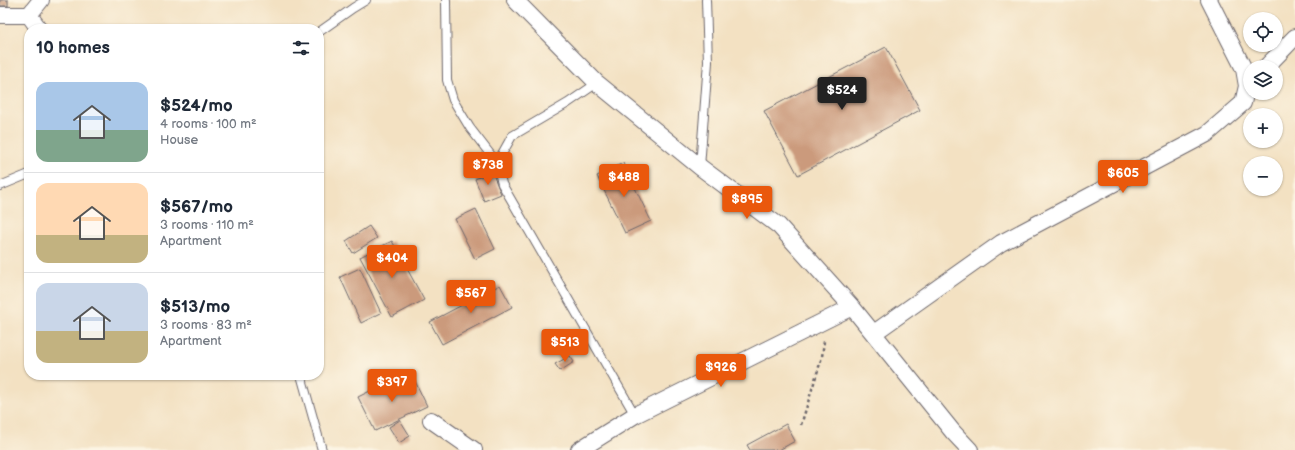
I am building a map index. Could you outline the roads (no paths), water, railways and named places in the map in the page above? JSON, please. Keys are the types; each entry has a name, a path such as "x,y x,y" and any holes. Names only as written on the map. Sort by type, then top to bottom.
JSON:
{"street":[{"path":"0,16 29,15 41,0"},
{"path":"515,0 597,83 700,168 778,226 874,333 953,432 970,450"},
{"path":"1209,0 1243,67"},
{"path":"29,15 35,24"},
{"path":"1273,60 1295,37"},
{"path":"874,333 1001,242 1207,134 1243,103 1244,100"},
{"path":"578,450 635,415 852,308"},
{"path":"430,420 474,450"}],"lane":[{"path":"324,28 352,8 366,0"},
{"path":"446,0 447,80 453,100 470,128 497,163 502,184 635,415"},
{"path":"700,168 708,62 706,0"},
{"path":"497,163 512,136 568,103 597,83"},
{"path":"0,186 24,176"},
{"path":"302,380 322,450"}]}
